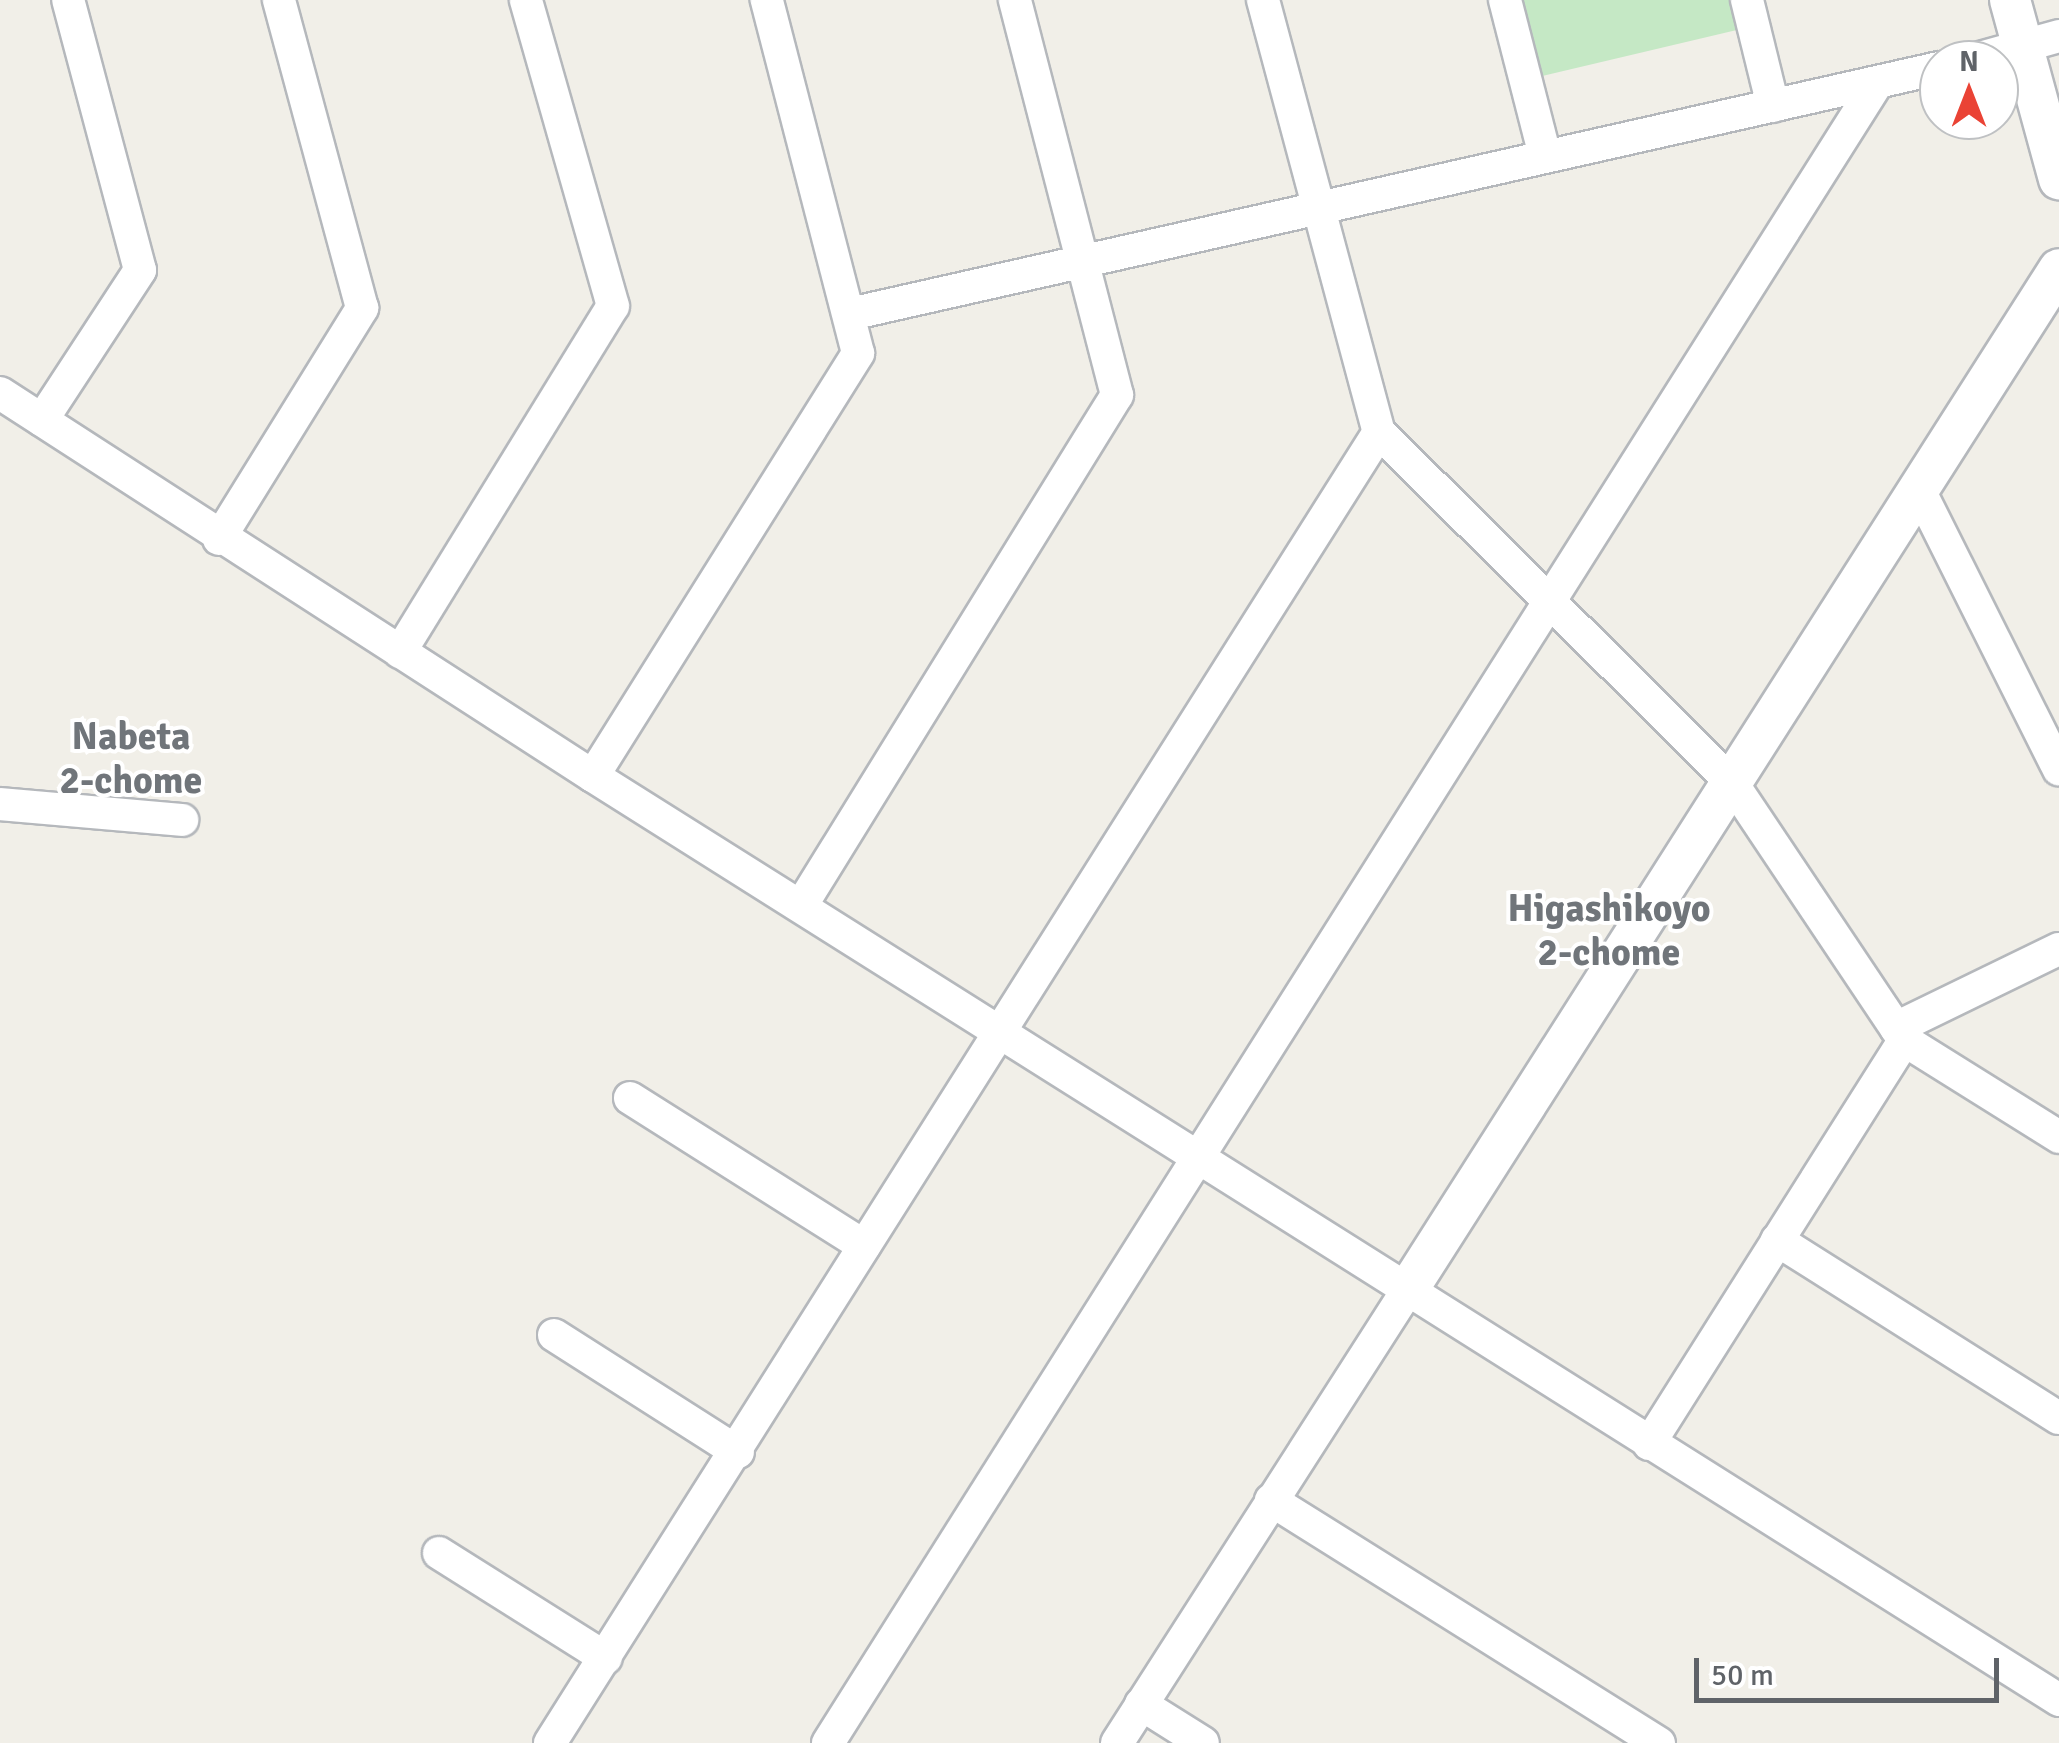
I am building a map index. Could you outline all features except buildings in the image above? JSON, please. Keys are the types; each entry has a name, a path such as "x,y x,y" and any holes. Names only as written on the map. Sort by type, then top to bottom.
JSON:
{"street":[{"path":"42,420 140,270 68,0"},
{"path":"219,538 362,308 280,0"},
{"path":"400,652 613,306 526,0"},
{"path":"594,776 858,353 767,0"},
{"path":"801,906 1117,396 1015,0"},
{"path":"1263,0 1379,432 1732,783 1900,1034 2059,1136"},
{"path":"1506,0 1545,156"},
{"path":"1746,0 1774,106"},
{"path":"2010,0 2041,42 2059,180"},
{"path":"850,314 1919,73"},
{"path":"828,1743 1877,84"},
{"path":"1116,1743 2059,269"},
{"path":"0,393 219,538 2059,1700"},
{"path":"550,1743 738,1452 1379,432"},
{"path":"1917,486 2059,769"},
{"path":"0,804 182,820"},
{"path":"1649,1444 1778,1240 1900,1034 2059,949"},
{"path":"630,1098 864,1246"},
{"path":"1778,1240 2059,1418"},
{"path":"554,1335 738,1452"},
{"path":"1272,1500 1659,1743"},
{"path":"439,1553 606,1658"},
{"path":"1141,1704 1203,1743"}],"green space":[{"path":"1519,0 1734,0 1741,29 1538,77"}],"district":[{"name":"Nabeta 2-chome","path":"131,759"},
{"name":"Higashikoyo 2-chome","path":"1609,931"}]}
